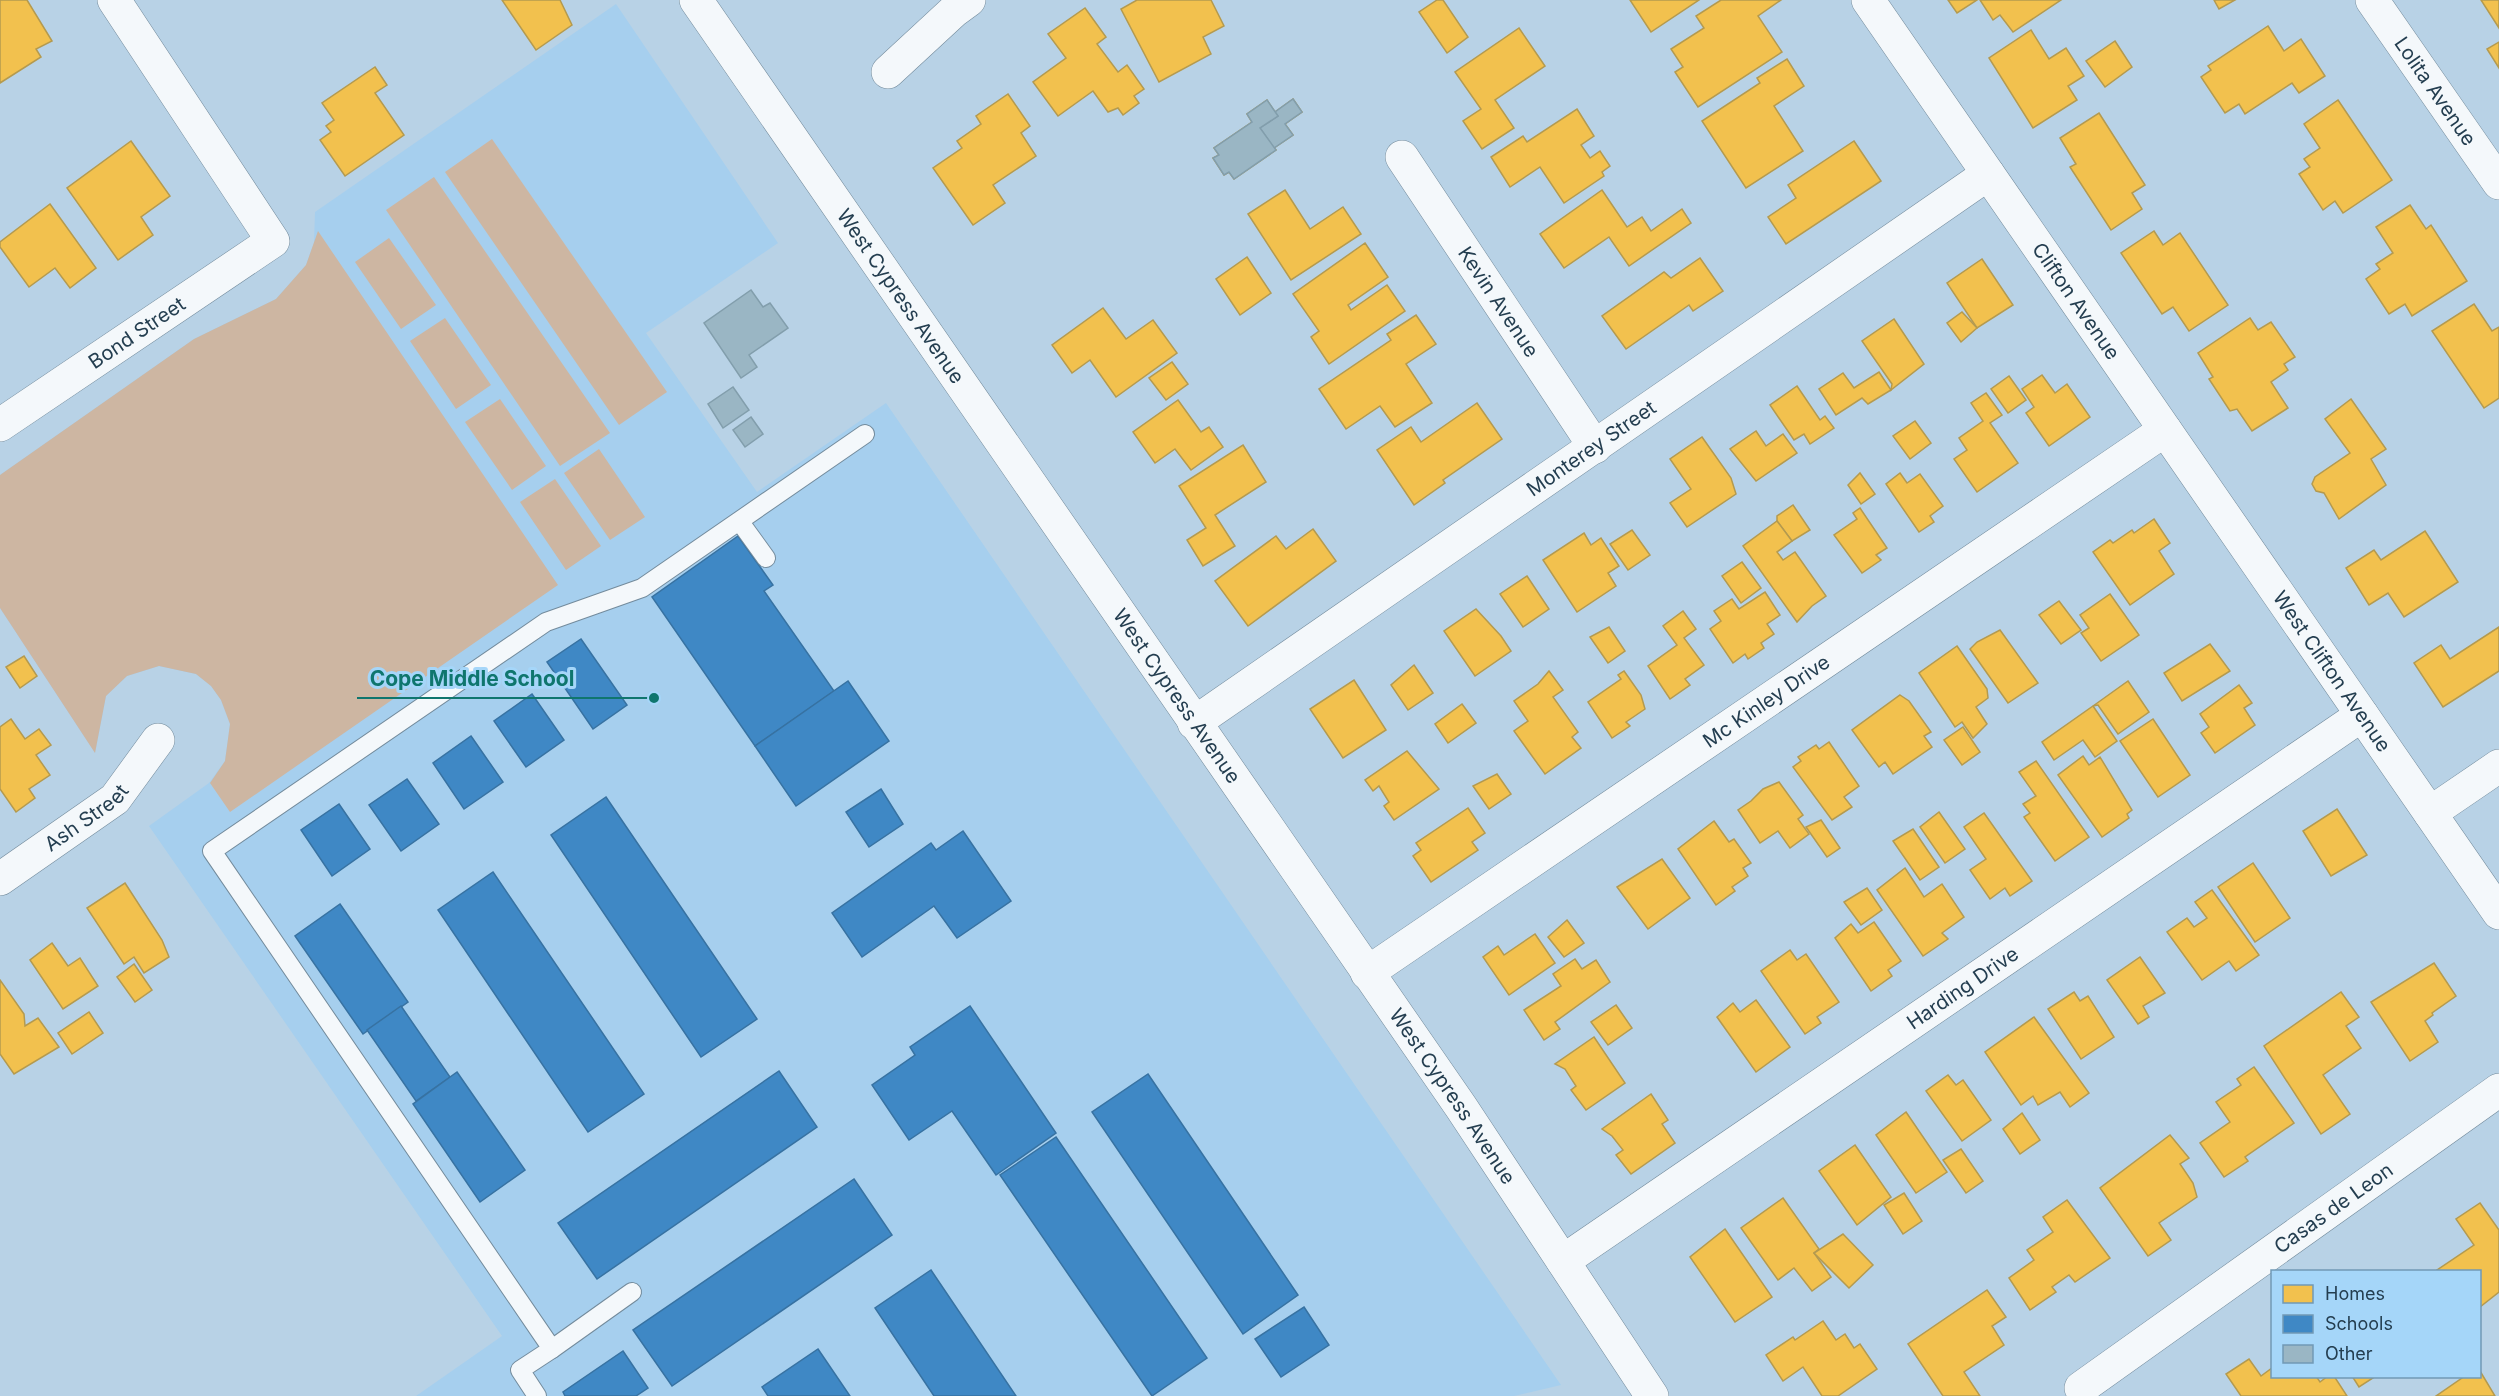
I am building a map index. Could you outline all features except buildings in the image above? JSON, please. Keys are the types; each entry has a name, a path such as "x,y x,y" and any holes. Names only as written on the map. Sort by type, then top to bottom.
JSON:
{"street":[{"name":"Bond Street","path":"0,425 273,241 114,0"},
{"name":"West Cypress Avenue","path":"696,0 1461,1107 1652,1396"},
{"path":"888,72 969,0"},
{"path":"1868,0 1988,174"},
{"name":"Lolita Avenue","path":"2372,0 2499,183"},
{"name":"Kevin Avenue","path":"1402,157 1595,447"},
{"name":"Monterey Street","path":"1194,723 1988,174"},
{"name":"Clifton Avenue","path":"1988,174 2165,430"},
{"name":"West Clifton Avenue","path":"2165,430 2499,913"},
{"name":"Mc Kinley Drive","path":"1367,974 2165,430"},
{"name":"Harding Drive","path":"1563,1261 2362,715"},
{"name":"Ash Street","path":"0,879 115,799 158,740"},
{"path":"2430,813 2499,766"},
{"name":"Casas de Leon","path":"2081,1388 2499,1090"}],"lane":[{"path":"552,1350 212,851 546,622 642,588 866,435"},
{"path":"740,522 766,558"},
{"path":"537,1396 520,1370 552,1350 632,1292"}],"shaded area":[{"path":"616,4 778,243 646,333 757,492 886,403 1561,1385 1514,1396 416,1396 502,1336 149,826 209,783 225,761 230,724 221,700 211,686 196,674 159,666 127,676 106,696 95,753 0,608 0,475 194,339 276,299 306,265 314,243 315,212"},
{"path":"492,139 667,392 619,425 445,172"},
{"path":"434,177 610,433 560,466 386,210"},
{"path":"318,231 558,585 230,812 210,783 225,761 230,724 221,700 211,686 196,674 159,666 127,676 106,696 95,753 0,608 0,475 194,339 276,299 306,265"},
{"path":"389,238 436,305 401,329 355,262"},
{"path":"445,318 491,385 456,409 410,341"},
{"path":"500,399 546,466 512,490 465,422"},
{"path":"599,449 645,517 610,540 564,473"},
{"path":"555,479 601,546 566,570 520,502"}],"place":[{"name":"Cope Middle School","path":"654,698"}]}
